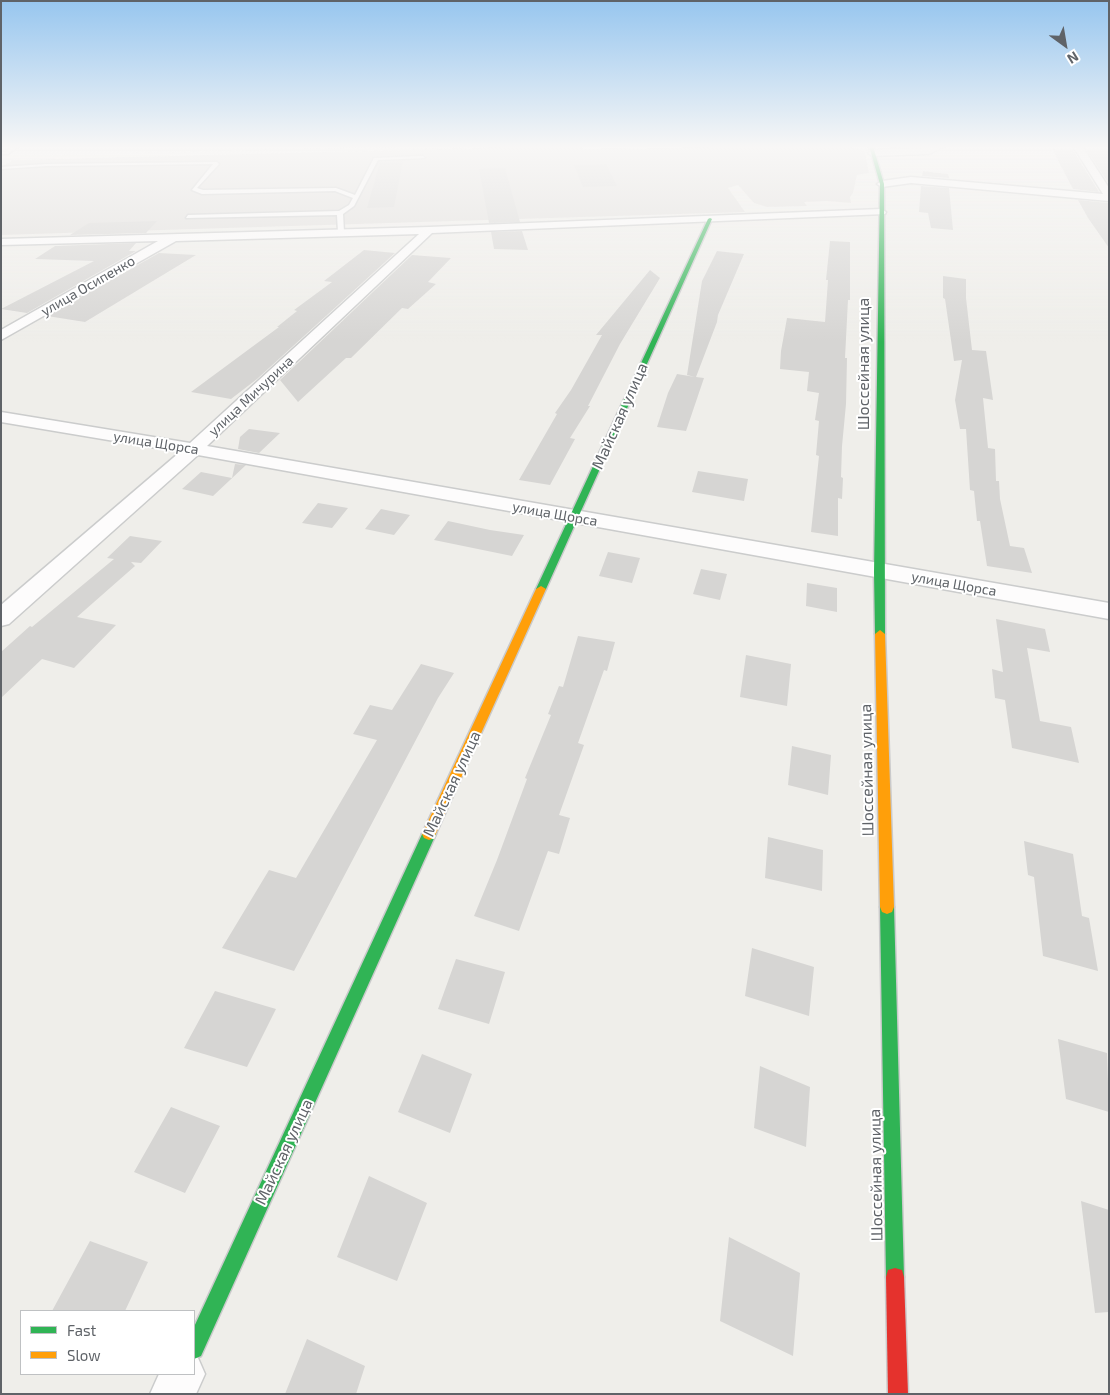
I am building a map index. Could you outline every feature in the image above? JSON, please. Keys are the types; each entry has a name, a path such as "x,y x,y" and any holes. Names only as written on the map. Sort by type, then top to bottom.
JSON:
{"main road":[{"name":"Шоссейная улица","path":"881,212 878,572 898,1394"},
{"name":"Майская улица","path":"195,1347 710,219"}],"street":[{"path":"1,242 429,230 881,212"},
{"name":"улица Мичурина","path":"1,618 194,449 429,230"},
{"name":"улица Осипенко","path":"1,336 174,237"},
{"name":"улица Щорса","path":"1,417 194,449 878,572 1109,611"},
{"path":"173,1394 182,1375"}],"lane":[{"path":"188,217 340,213 343,211"},
{"path":"340,213 341,232"}],"shaded area":[{"path":"1,211 745,212 1,235"}],"building":[{"path":"487,211 517,211 520,222 489,223"},
{"path":"951,211 953,230 931,228 928,213 919,212"},
{"path":"1084,211 1109,211 1109,248"},
{"path":"157,221 146,233 70,235 89,223"},
{"path":"522,231 528,250 494,249 491,232"},
{"path":"830,241 850,242 850,300 848,300 845,358 847,358 846,404 841,477 843,478 842,499 838,498 838,536 811,532 819,456 816,455 819,421 815,420 819,393 807,391 809,372 780,369 787,318 825,322 828,280 826,280"},
{"path":"136,243 129,251 136,251 27,313 1,309 94,261 35,259 55,246"},
{"path":"364,250 395,253 257,379 231,399 191,392 279,327 277,327 297,311 294,310 332,282 324,281"},
{"path":"717,251 744,254 718,315 696,377 704,378 686,431 657,427 668,393 677,374 695,377 687,375 702,281"},
{"path":"159,253 196,255 85,322 47,316"},
{"path":"412,255 451,258 428,282 436,284 408,309 402,308 351,358 346,358 298,402 280,380"},
{"path":"650,270 660,278 620,344 588,406 590,406 570,438 575,439 550,485 519,480 557,414 555,413 571,390 602,335 596,335"},
{"path":"943,276 966,279 966,298 972,350 986,351 993,400 983,398 988,448 995,449 996,481 999,481 1000,499 1010,546 1024,548 1032,573 987,566 980,521 977,521 974,491 970,490 966,429 960,429 955,400 962,360 954,361 945,299 943,298"},
{"path":"249,429 280,433 259,453 238,449 240,437"},
{"path":"235,464 246,465 213,496 182,489 201,472 232,478"},
{"path":"698,471 748,479 744,501 692,492"},
{"path":"318,503 348,508 332,528 302,523"},
{"path":"381,509 410,515 394,535 365,529"},
{"path":"448,521 524,535 512,556 434,540"},
{"path":"130,536 162,541 141,563 131,562 135,566 77,617 116,625 74,668 42,659 1,698 1,652 30,626 32,627 114,559 107,558"},
{"path":"608,552 640,558 632,583 599,576"},
{"path":"701,569 727,574 720,600 693,594"},
{"path":"807,583 837,588 837,612 806,606"},
{"path":"996,619 1045,629 1050,652 1027,648 1040,721 1071,727 1079,763 1012,748 1005,700 995,698 992,669 1003,672"},
{"path":"578,636 615,642 607,671 604,670 578,743 584,745 559,815 570,818 559,854 548,851 519,931 474,916 527,779 525,778 551,715 548,714 559,686 563,687"},
{"path":"746,655 791,664 787,706 740,697"},
{"path":"421,664 454,673 438,698 294,971 222,948 269,870 296,878 377,740 353,734 370,705 392,710"},
{"path":"792,746 831,755 828,795 788,785"},
{"path":"768,837 823,850 822,891 765,878"},
{"path":"1024,841 1073,854 1082,916 1089,918 1098,971 1043,956 1034,877 1028,875"},
{"path":"752,948 814,967 809,1016 745,996"},
{"path":"456,959 505,972 489,1024 438,1009"},
{"path":"215,991 276,1009 247,1067 184,1048"},
{"path":"1058,1039 1107,1053 1109,1112 1066,1099"},
{"path":"422,1054 472,1074 450,1133 398,1112"},
{"path":"760,1066 810,1087 806,1147 754,1128"},
{"path":"171,1107 220,1126 185,1193 134,1172"},
{"path":"369,1176 427,1203 397,1281 337,1257"},
{"path":"1081,1201 1109,1210 1109,1312 1095,1313"},
{"path":"729,1237 800,1273 793,1356 720,1321"},
{"path":"90,1241 148,1262 125,1310 53,1310"},
{"path":"307,1339 365,1366 356,1394 285,1394"}],"traffic: fast":[{"path":"880,634 882,211"},
{"path":"541,589 710,219"},
{"path":"195,1347 429,834"},
{"path":"887,907 895,1277"}],"traffic: slow":[{"path":"429,834 541,589"},
{"path":"880,634 887,907"}],"traffic: jam":[{"path":"895,1277 898,1394"}]}
